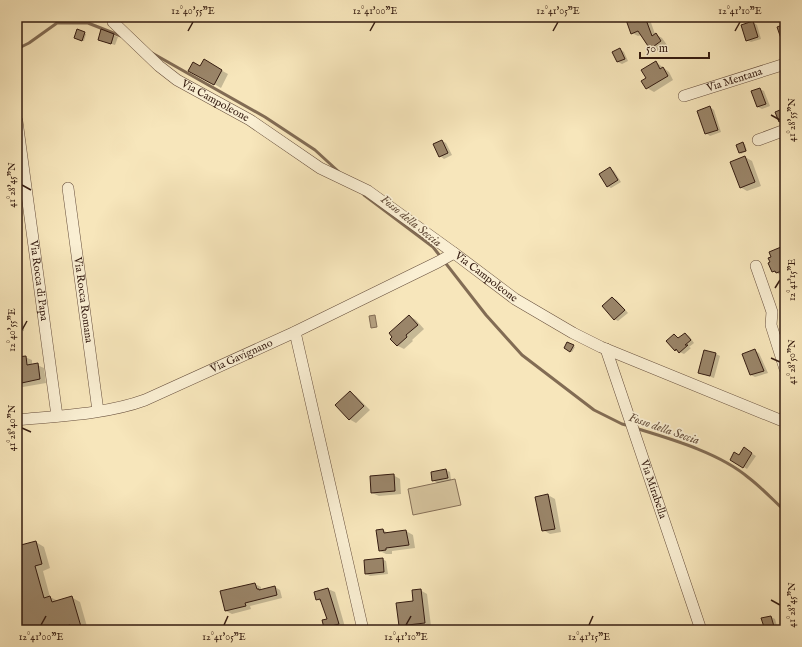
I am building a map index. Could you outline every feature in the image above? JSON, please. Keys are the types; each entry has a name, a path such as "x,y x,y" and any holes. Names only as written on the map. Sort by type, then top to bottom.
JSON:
{"street":[{"name":"Via Campoleone","path":"113,22 126,36 177,80 250,120 324,171 359,186 376,197 521,303 573,333 606,349 785,422"},
{"name":"Via Mentana","path":"684,96 785,64"},
{"name":"Via Rocca di Papa","path":"17,121 57,416"},
{"path":"758,140 785,130"},
{"name":"Via Rocca Romana","path":"68,188 98,411"},
{"name":"Via Gavignano","path":"17,420 98,411 128,406 149,399 295,332 454,253"},
{"path":"756,266 772,312 771,325 785,369"},
{"path":"295,332 363,630"},
{"name":"Via Mirabella","path":"606,349 701,630"}],"shaded area":[{"path":"375,315 377,327 371,328 369,316"},
{"path":"455,479 461,505 413,515 408,489"}],"building":[{"path":"625,17 645,17 652,36 656,33 661,41 650,49 638,31 631,34"},
{"path":"753,21 758,37 746,41 741,25"},
{"path":"785,24 785,47 784,47 777,27"},
{"path":"77,29 85,32 82,41 74,38"},
{"path":"101,29 114,34 111,44 98,40"},
{"path":"620,48 625,59 617,62 612,52"},
{"path":"204,59 222,70 214,85 188,71 193,62 200,66"},
{"path":"656,61 660,69 663,67 668,76 646,89 641,81 646,78 641,70"},
{"path":"760,88 766,104 757,107 751,91"},
{"path":"710,106 718,130 705,134 697,111"},
{"path":"785,108 785,119 779,122 775,112"},
{"path":"442,140 448,153 439,157 433,144"},
{"path":"743,142 746,151 739,153 736,145"},
{"path":"745,156 755,182 740,188 730,162"},
{"path":"610,167 618,180 607,187 599,174"},
{"path":"781,247 785,258 785,270 776,273 775,271 772,272 768,263 770,262 768,258 771,257 769,252"},
{"path":"612,297 625,310 614,320 602,306"},
{"path":"409,315 418,325 406,335 407,337 397,346 390,339 392,337 389,333"},
{"path":"685,333 691,340 679,353 676,349 675,351 666,341 674,334 678,338"},
{"path":"567,342 574,345 570,352 564,348"},
{"path":"755,349 764,371 750,375 742,354"},
{"path":"704,350 716,353 710,376 698,373"},
{"path":"26,356 27,365 38,363 40,379 17,384 17,357"},
{"path":"350,391 364,406 349,420 335,405"},
{"path":"744,447 752,453 743,468 730,460 734,452 739,455"},
{"path":"446,469 448,478 432,481 431,472"},
{"path":"394,474 395,491 371,493 370,476"},
{"path":"548,494 555,529 542,531 535,497"},
{"path":"383,529 384,533 406,530 409,545 386,548 386,550 379,551 376,530"},
{"path":"36,541 42,564 35,566 44,598 50,596 52,602 72,596 82,630 72,630 70,625 52,630 22,630 17,613 17,546"},
{"path":"383,558 384,572 365,574 364,560"},
{"path":"255,583 257,589 259,590 275,586 277,595 245,603 246,606 225,611 220,591"},
{"path":"328,588 339,624 324,628 322,620 327,619 320,599 316,600 314,592"},
{"path":"421,589 425,623 399,626 396,603 413,601 412,590"},
{"path":"771,616 775,630 765,630 761,618"}],"waterway":[{"name":"Fosso della Seccia","path":"17,49 29,43 57,23 88,23 121,36"},
{"name":"Fosso della Seccia","path":"152,53 265,117 315,150 339,172"},
{"name":"Fosso della Seccia","path":"364,195 433,247 486,315 522,355 594,410 622,424 630,426"},
{"name":"Fosso della Seccia","path":"635,428 695,448 724,461 754,482 785,511"}]}
